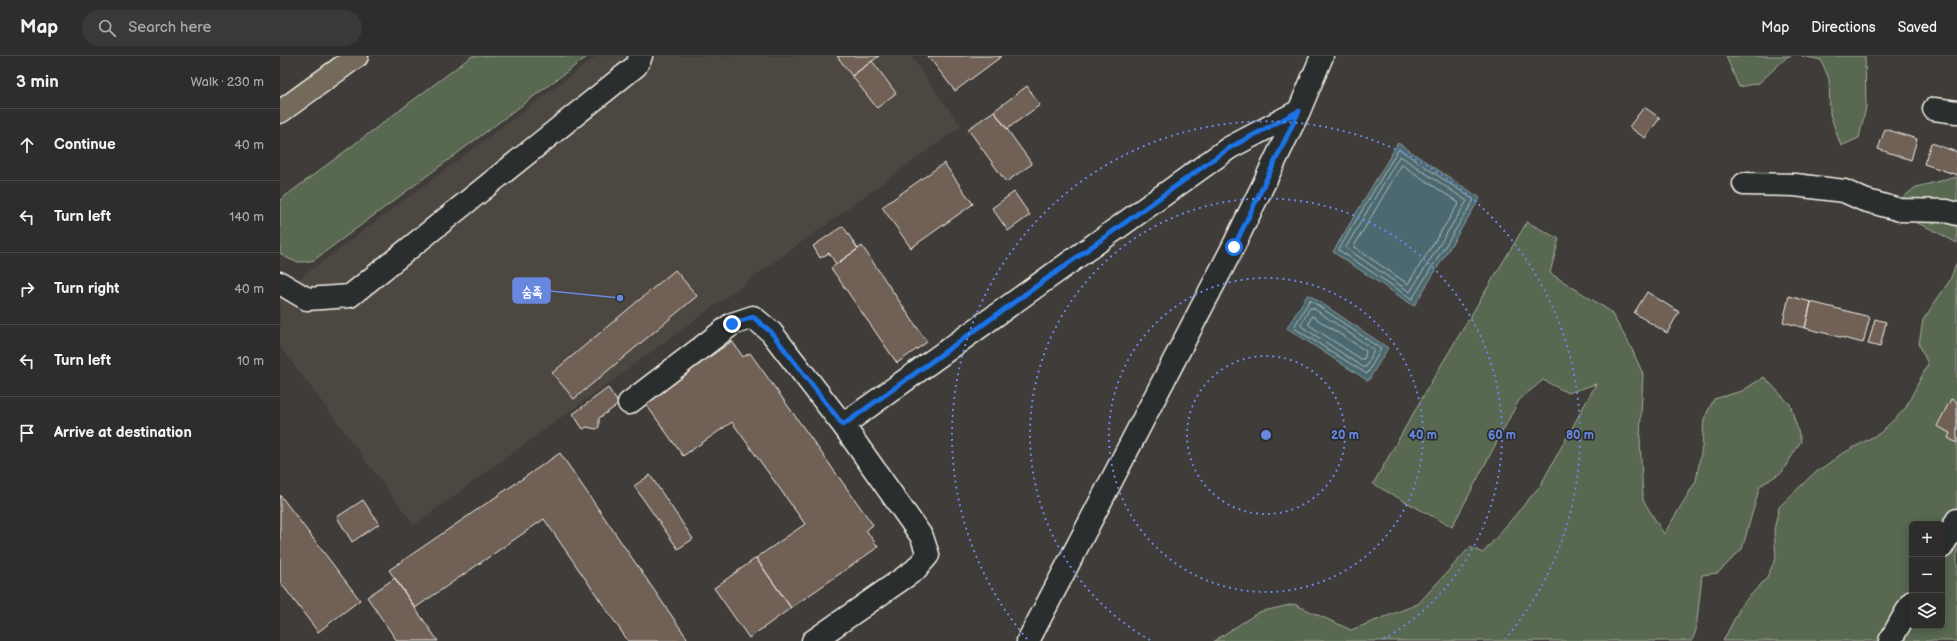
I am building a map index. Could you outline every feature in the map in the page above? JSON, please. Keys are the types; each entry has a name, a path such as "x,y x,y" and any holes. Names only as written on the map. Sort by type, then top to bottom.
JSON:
{"main road":[{"path":"280,112 357,56"}],"street":[{"path":"280,283 307,299 350,296 636,66 641,56"},
{"path":"1028,641 1234,247 1299,111 1322,56"},
{"path":"1934,109 1957,112"},
{"path":"843,425 1229,148 1299,111"},
{"path":"1744,184 1795,185 1844,191 1864,200 1900,210 1947,211 1957,214"},
{"path":"629,403 732,324 753,317 771,332 843,425 922,537 928,555 915,570 813,641"},
{"path":"1945,542 1957,520"},
{"path":"1890,641 1909,607"}],"shaded area":[{"path":"597,56 911,56 961,126 414,525 280,346 280,293"}],"green space":[{"path":"472,56 588,56 314,260 300,262 292,260 280,253 280,200"},
{"path":"1726,56 1788,56 1759,83 1739,87"},
{"path":"1802,56 1865,56 1866,107 1859,138 1841,146 1830,114 1829,79 1821,60"},
{"path":"1957,177 1957,243 1931,229 1905,218 1901,199 1916,187"},
{"path":"1527,222 1559,239 1550,273 1610,311 1630,345 1643,374 1640,438 1643,500 1664,534 1696,481 1702,447 1704,419 1714,399 1742,391 1764,377 1790,404 1801,441 1782,472 1760,486 1742,549 1718,573 1702,575 1696,630 1692,641 1214,641 1259,612 1294,604 1351,630 1418,604 1470,547 1483,553 1540,486 1596,384 1568,393 1543,380 1519,400 1452,527 1373,484 1434,377"},
{"path":"1957,262 1957,641 1723,641 1742,604 1766,579 1776,558 1774,530 1779,507 1811,476 1840,455 1880,433 1905,409 1928,364 1919,344 1923,320 1950,280"}],"water":[{"path":"1398,143 1480,198 1414,306 1333,252"},
{"path":"1308,294 1388,348 1368,381 1287,328"}],"building":[{"path":"837,56 879,56 852,76"},
{"path":"928,56 1002,56 955,91"},
{"path":"872,61 896,93 877,108 852,76"},
{"path":"1027,86 1040,105 1007,129 994,111"},
{"path":"1644,107 1660,118 1645,138 1629,127"},
{"path":"994,111 1032,164 1006,182 968,129"},
{"path":"1885,129 1917,139 1911,160 1878,149"},
{"path":"1931,143 1957,152 1957,175 1924,164"},
{"path":"944,163 973,204 911,248 882,207"},
{"path":"1014,192 1030,215 1008,231 992,208"},
{"path":"843,226 858,249 836,264 829,253 820,258 813,246"},
{"path":"862,246 927,342 897,363 831,268"},
{"path":"675,270 697,296 574,399 552,373"},
{"path":"1647,292 1679,312 1667,333 1634,313"},
{"path":"1789,296 1811,302 1805,328 1783,322"},
{"path":"1811,302 1870,317 1863,343 1805,328"},
{"path":"1875,319 1886,322 1880,347 1868,344"},
{"path":"732,341 743,357 750,353 873,525 866,530 878,547 791,608 756,558 805,524 732,422 683,456 645,403"},
{"path":"608,388 619,404 599,418 599,427 596,429 587,427 583,429 573,414"},
{"path":"1951,399 1957,402 1957,443 1948,438 1950,433 1937,426"},
{"path":"560,453 689,641 628,641 544,519 415,608 389,570"},
{"path":"650,475 693,539 678,549 634,486"},
{"path":"280,495 360,600 318,632 280,582"},
{"path":"363,500 379,524 352,542 337,517"},
{"path":"756,558 791,608 749,638 714,588"},
{"path":"395,578 438,641 397,641 367,597"}],"place":[{"name":"숨족","path":"620,298"}],"route":[{"path":"732,324 753,317 771,332 843,425 1229,148 1299,111 1234,247"}]}
